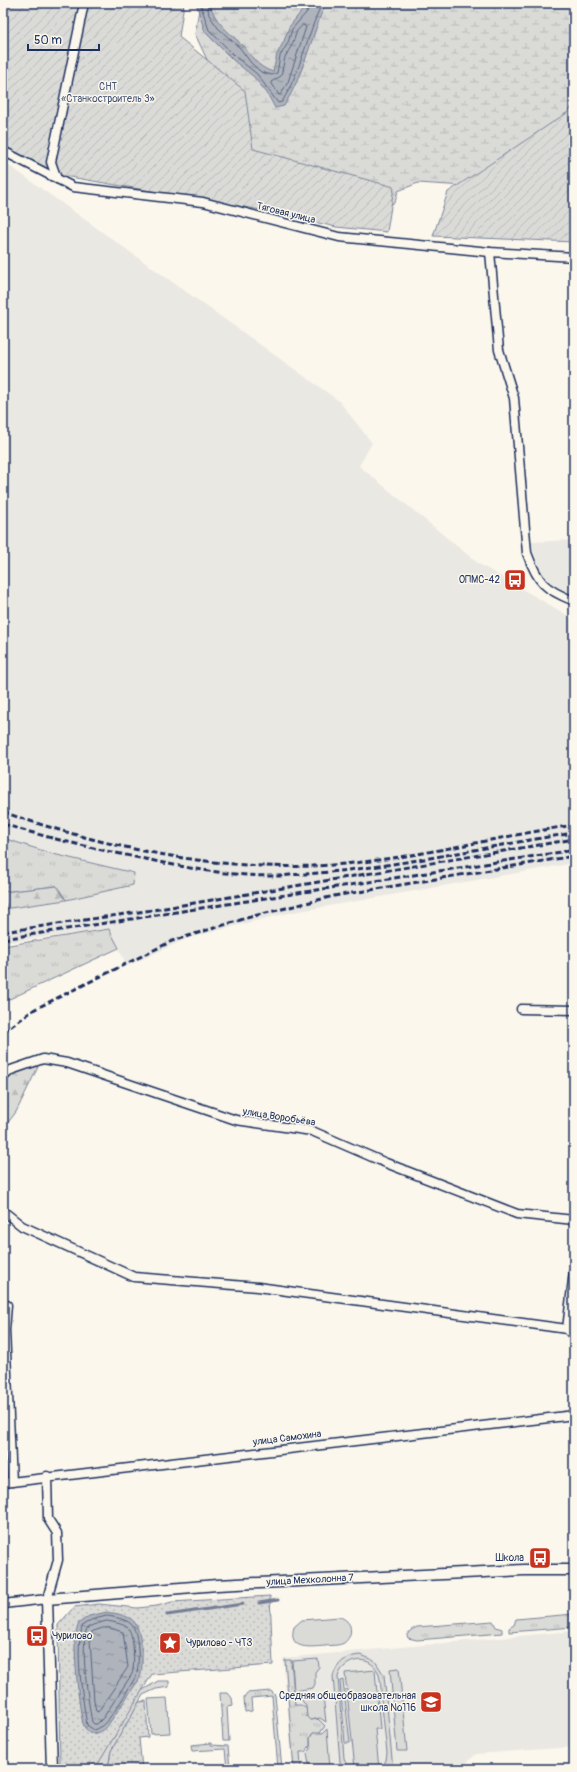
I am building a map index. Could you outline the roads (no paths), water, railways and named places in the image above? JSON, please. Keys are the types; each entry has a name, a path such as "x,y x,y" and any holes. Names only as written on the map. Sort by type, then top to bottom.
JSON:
{"street":[{"path":"57,179 51,162 84,3"},
{"name":"Тяговая улица","path":"3,151 73,187 203,202 339,237 490,252 574,257"},
{"path":"490,252 499,350 514,398 528,553 533,570 540,581 550,590 574,601"},
{"path":"521,1009 574,1010"},
{"name":"улица Воробьёва","path":"3,1077 11,1070 43,1059 67,1064 236,1120 312,1131 386,1163 517,1214 574,1220"},
{"path":"3,1211 22,1226 134,1277 258,1287 567,1329 574,1338"},
{"path":"567,1329 574,1271"},
{"path":"7,1305 5,1330 12,1482"},
{"name":"улица Самохина","path":"3,1483 47,1476 574,1415"},
{"path":"47,1476 48,1519 56,1534 58,1560 47,1599 52,1769"},
{"name":"улица Мехколонна 7","path":"47,1599 217,1585 524,1570 574,1570"},
{"path":"3,1604 47,1599"}],"water":[{"path":"196,3 210,3 215,16 222,26 241,44 258,64 273,72 277,54 289,27 308,3 326,3 297,81 284,106 275,108 267,93 254,77 234,61 205,32"},
{"name":"Чурилово","path":"107,1612 126,1616 135,1623 142,1647 142,1665 140,1678 106,1728 101,1732 92,1733 87,1731 85,1728 81,1712 76,1670 75,1638 79,1623 89,1616"}],"waterway":[{"path":"259,1603 278,1600"},
{"path":"167,1615 243,1604"}],"railway":[{"path":"3,812 83,837 165,855 249,865 291,866 332,865 393,858 574,825"},
{"path":"3,824 76,844 181,866 259,876 305,874 373,867 574,833"},
{"path":"3,932 159,909 574,839"},
{"path":"3,939 574,850"},
{"path":"3,1032 35,1009 172,941 250,917 334,896 574,856"}],"place":[{"name":"ОПМС-42","path":"515,580"},
{"name":"Школа","path":"540,1558"},
{"name":"Чурилово","path":"37,1636"},
{"name":"Чурилово - ЧТЗ","path":"170,1643"},
{"name":"Средняя общеобразовательная школа №116","path":"431,1702"}],"park label":[{"name":"СНТ «Станкостроитель 3»","path":"108,92"}]}
